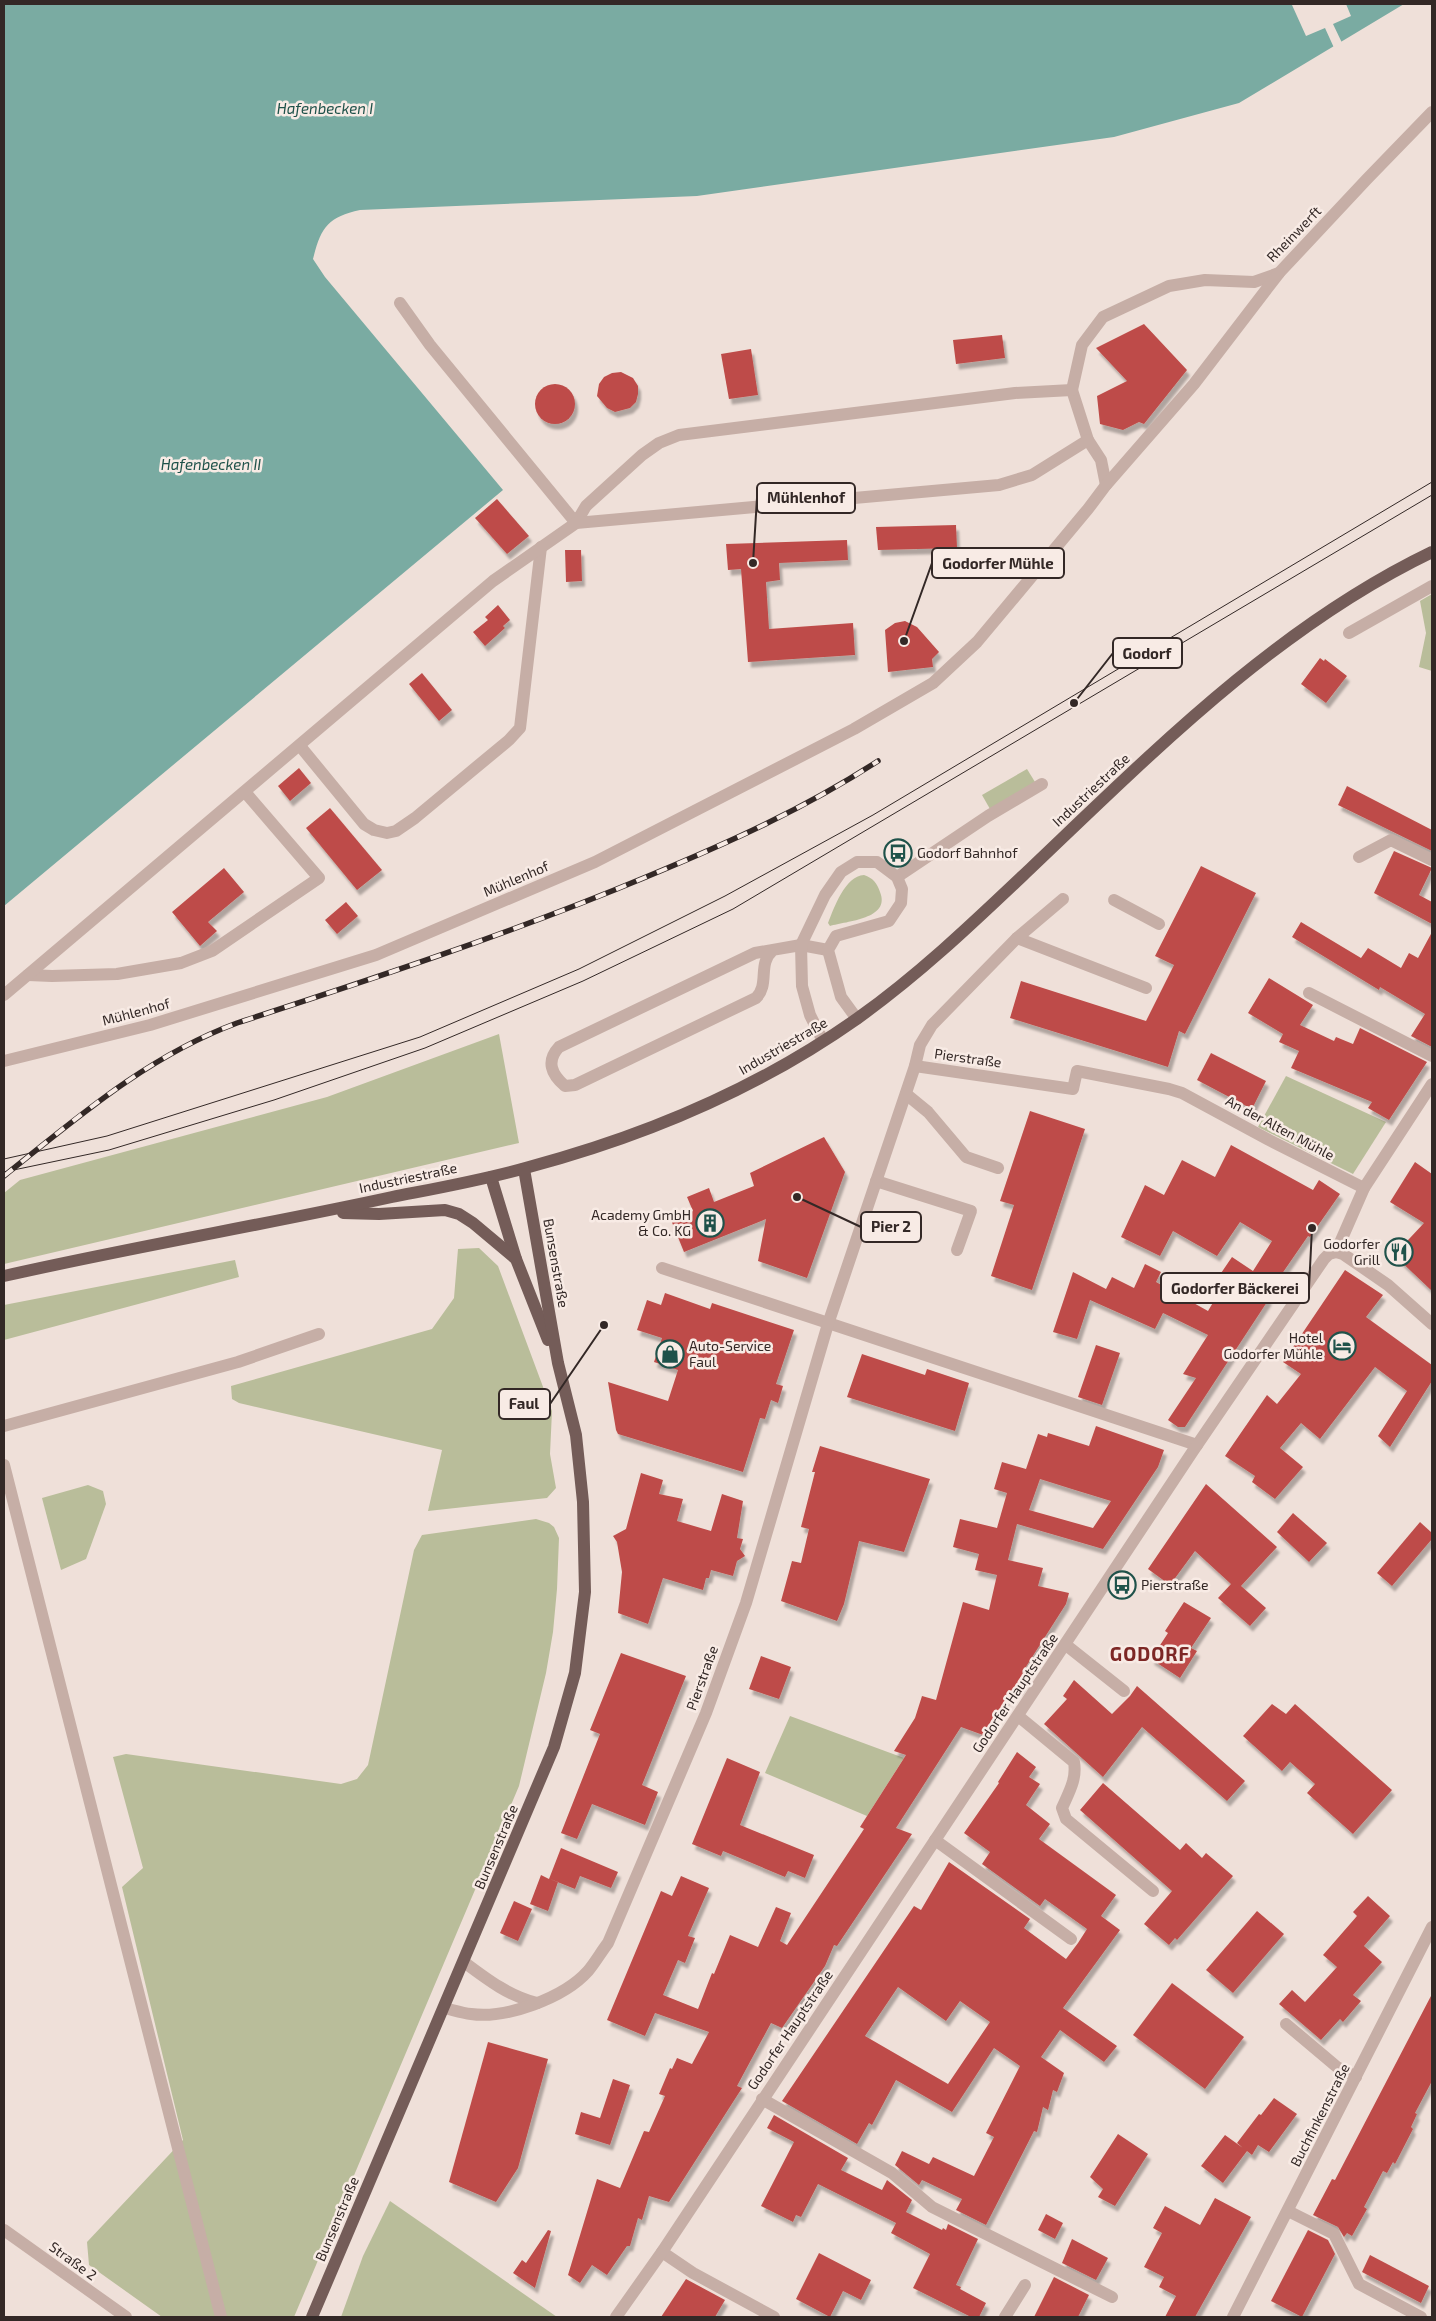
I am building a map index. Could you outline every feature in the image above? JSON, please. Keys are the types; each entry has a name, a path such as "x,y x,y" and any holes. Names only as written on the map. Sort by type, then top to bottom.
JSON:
{"main road":[{"name":"Industriestraße","path":"4,1276 323,1212 524,1169 651,1129 735,1091 823,1041 857,1019 932,962 1116,787 1229,684 1309,625 1400,567 1432,552"},
{"name":"Bunsenstraße","path":"312,2317 554,1748 575,1673 585,1592 583,1502 576,1436 558,1363 524,1169"},
{"name":"Bunsenstraße","path":"491,1177 516,1259 558,1363"},
{"name":"Bunsenstraße","path":"323,1212 379,1214 445,1210 459,1214 473,1223 516,1259"}],"street":[{"name":"Rheinwerft","path":"1072,390 1082,345 1103,317 1169,286 1205,280 1254,282 1280,273 1367,178 1432,112"},
{"name":"Mühlenhof","path":"4,1061 150,1025 376,955 595,862 854,729 933,683 977,642 1088,510 1106,485 1194,384 1280,273"},
{"path":"400,304 430,345 576,523"},
{"path":"4,996 493,582 576,523 586,506 642,454 658,443 679,435 1015,393 1072,390 1088,440 1102,460 1106,485"},
{"path":"576,523 999,485 1032,475 1088,440"},
{"path":"300,746 364,824 374,830 387,833 396,831 416,818 509,740 520,728 541,547"},
{"path":"1349,633 1432,586"},
{"path":"897,877 988,816 1042,784"},
{"path":"28,975 116,974 182,963 212,951 319,878 245,792"},
{"path":"1359,857 1391,840 1432,860"},
{"path":"823,1041 810,1015 802,986 801,945 825,894 842,872 857,862 877,862 897,877 902,889 900,903 889,921 836,936 828,950 841,997 857,1019"},
{"path":"915,1066 920,1045 932,1025 1017,938 1063,899"},
{"path":"1114,900 1159,924"},
{"path":"1017,938 1146,988"},
{"path":"773,950 766,958 762,990 756,998 575,1086 565,1086 556,1079 550,1065 552,1055 559,1047 755,953 801,945 828,950"},
{"path":"1309,993 1432,1056"},
{"name":"Pierstraße","path":"444,2008 472,2014 502,2012 538,2003 572,1986 588,1972 608,1943 706,1713 746,1603 828,1324 915,1066 1074,1089 1077,1071 1182,1093"},
{"name":"Godorfer Hauptstraße","path":"616,2317 662,2252 1197,1445 1324,1259 1329,1254 1336,1252 1364,1188 1432,1084"},
{"name":"An der Alten Mühle","path":"1182,1093 1364,1188"},
{"path":"906,1094 928,1112 966,1157 998,1168"},
{"path":"876,1181 970,1211 957,1250"},
{"path":"1336,1252 1343,1254 1388,1285 1432,1324"},
{"path":"662,1268 1197,1445"},
{"path":"4,1426 238,1362 319,1334"},
{"path":"4,1465 221,2317"},
{"path":"1066,1645 1124,1691"},
{"path":"1018,1716 1074,1762 1076,1772 1074,1781 1062,1808 1066,1819 1152,1891"},
{"path":"936,1840 1071,1939"},
{"name":"Buchfinkenstraße","path":"1233,2317 1432,1927"},
{"path":"464,1962 496,1986 521,1999 538,2003"},
{"path":"1286,2024 1337,2067 1356,2077"},
{"path":"762,2099 892,2173 932,2207 1112,2298"},
{"path":"1288,2211 1334,2234 1359,2284 1421,2317"},
{"name":"Straße 2","path":"4,2230 126,2317"},
{"path":"662,2252 693,2273 771,2316"},
{"path":"1005,2317 1025,2285"}],"green space":[{"path":"1432,594 1432,671 1419,667 1426,633 1420,601"},
{"path":"1027,769 1035,782 990,809 982,795"},
{"path":"864,875 872,879 879,889 882,901 879,908 866,917 830,926 828,923 830,917 841,894 851,881"},
{"path":"499,1034 519,1143 4,1264 4,1193 20,1180 327,1097"},
{"path":"1286,1076 1386,1122 1353,1174 1258,1127"},
{"path":"479,1248 498,1266 552,1411 550,1454 556,1488 547,1498 428,1511 442,1450 239,1403 232,1399 231,1386 432,1329 454,1298 458,1249"},
{"path":"235,1260 239,1277 4,1340 4,1305"},
{"path":"88,1485 103,1491 106,1504 86,1559 61,1570 42,1498"},
{"path":"536,1519 549,1523 554,1527 559,1538 557,1589 553,1632 546,1673 519,1786 294,2317 162,2317 89,2265 87,2242 183,2140 122,1887 143,1868 113,1757 126,1754 341,1784 357,1779 368,1765 414,1550 422,1535"},
{"path":"790,1716 904,1758 867,1816 765,1773"},
{"path":"390,2201 557,2317 341,2317 363,2256"}],"water":[{"path":"4,4 1404,4 1239,103 1114,137 697,196 360,210 333,220 323,231 313,259 325,277 503,490 4,906"}],"pier":[{"path":"1346,4 1351,16 1333,24 1343,45 1335,50 1325,28 1306,36 1292,5"}],"building":[{"path":"1144,324 1187,370 1144,424 1139,422 1123,430 1100,424 1097,396 1127,381 1096,348"},
{"path":"1002,335 1005,358 956,364 953,340"},
{"path":"751,349 758,395 729,399 721,354"},
{"path":"621,372 633,378 638,386 638,394 636,402 630,408 615,412 607,408 597,396 599,384 604,377 612,373"},
{"path":"559,384 566,387 572,393 575,404 574,412 566,421 559,424 551,424 544,421 536,412 535,400 538,393 547,385"},
{"path":"497,499 529,536 507,554 475,518"},
{"path":"956,525 957,548 878,550 876,527"},
{"path":"847,540 848,560 779,563 780,580 766,582 769,629 853,623 855,655 748,662 741,569 728,570 726,544"},
{"path":"565,550 581,550 582,581 566,582"},
{"path":"498,605 510,620 503,626 505,628 485,646 473,632 488,620 485,617"},
{"path":"905,621 917,627 939,652 932,659 933,667 888,672 885,630 895,623"},
{"path":"1320,658 1324,661 1325,659 1347,676 1326,703 1301,684"},
{"path":"422,673 452,710 439,721 409,684"},
{"path":"299,768 311,783 290,801 278,786"},
{"path":"1347,786 1432,830 1432,851 1338,805"},
{"path":"330,808 382,870 357,890 306,828"},
{"path":"1394,851 1432,868 1419,895 1432,902 1432,924 1374,893"},
{"path":"1201,866 1256,893 1185,1034 1179,1031 1168,1067 1010,1018 1021,981 1146,1021 1174,965 1155,956"},
{"path":"224,868 244,892 208,922 217,931 200,946 172,912"},
{"path":"346,902 358,916 337,934 325,920"},
{"path":"1301,922 1361,958 1368,948 1401,968 1409,953 1418,958 1432,932 1432,1047 1411,1036 1425,1014 1380,987 1379,990 1292,937"},
{"path":"1269,978 1313,1005 1300,1025 1334,1041 1336,1037 1353,1044 1360,1028 1427,1062 1389,1120 1368,1108 1372,1102 1291,1068 1299,1051 1279,1042 1283,1034 1248,1013"},
{"path":"1211,1053 1266,1081 1252,1109 1197,1080"},
{"path":"1030,1111 1085,1129 1032,1290 991,1276 1014,1205 1000,1201"},
{"path":"824,1137 845,1172 807,1278 758,1261 766,1219 684,1252 671,1220 693,1211 687,1197 709,1188 714,1202 754,1186 750,1173"},
{"path":"1231,1145 1313,1190 1319,1180 1340,1194 1266,1297 1269,1299 1185,1427 1178,1427 1168,1420 1196,1378 1183,1374 1208,1335 1163,1313 1155,1329 1090,1300 1077,1339 1053,1332 1073,1272 1106,1289 1112,1277 1134,1288 1145,1264 1161,1272 1156,1282 1208,1311 1224,1284 1217,1279 1232,1257 1253,1271 1272,1241 1240,1222 1217,1256 1173,1231 1160,1256 1121,1237 1145,1185 1164,1195 1182,1160 1215,1177"},
{"path":"1415,1162 1432,1174 1432,1291 1394,1255 1424,1223 1390,1202"},
{"path":"1345,1270 1383,1295 1366,1317 1432,1365 1432,1381 1390,1447 1378,1436 1407,1391 1375,1367 1320,1439 1301,1423 1280,1448 1303,1467 1275,1499 1252,1482 1255,1476 1225,1456 1267,1395 1277,1404 1301,1374 1283,1362"},
{"path":"665,1293 710,1309 712,1303 794,1330 776,1384 783,1386 778,1403 771,1400 765,1419 760,1418 743,1472 618,1434 616,1430 608,1382 668,1401 678,1370 654,1362 662,1338 637,1330 647,1300 661,1305"},
{"path":"1096,1345 1120,1353 1102,1405 1078,1397"},
{"path":"862,1354 925,1375 927,1369 969,1383 955,1431 847,1397"},
{"path":"1096,1426 1164,1450 1158,1467 1103,1549 1017,1524 1008,1560 1043,1568 1038,1586 1069,1593 1066,1604 1022,1673 1027,1676 1019,1690 1014,1687 983,1735 961,1727 896,1828 912,1834 837,1946 834,1945 825,1966 782,2028 771,2023 737,2086 742,2088 669,2202 649,2196 642,2220 638,2218 630,2246 627,2246 607,2275 592,2265 580,2283 568,2275 597,2179 620,2188 644,2131 649,2132 665,2096 659,2094 670,2068 672,2069 677,2058 692,2064 709,2032 655,2013 645,2036 607,2020 661,1891 672,1896 681,1876 709,1888 688,1936 695,1938 685,1963 678,1960 663,1995 698,2009 730,1935 758,1947 776,1907 791,1913 780,1941 787,1945 864,1829 860,1827 906,1755 894,1751 915,1718 922,1696 936,1700 963,1602 989,1610 997,1575 975,1570 979,1554 953,1547 960,1519 997,1528 1007,1493 994,1489 1002,1462 1026,1469 1038,1434 1047,1437 1048,1433 1089,1446","holes":["1040,1479 1111,1501 1093,1528 1029,1510"]},
{"path":"820,1446 930,1479 904,1552 859,1541 844,1604 837,1621 781,1601 792,1561 801,1563 809,1529 801,1527 815,1472 812,1472"},
{"path":"641,1473 663,1480 659,1494 683,1499 677,1521 711,1531 722,1494 743,1501 737,1538 743,1539 740,1549 745,1556 737,1561 733,1576 711,1570 709,1578 706,1578 703,1590 663,1578 648,1624 618,1613 622,1572 617,1542 613,1536 626,1529"},
{"path":"1206,1484 1277,1547 1241,1586 1266,1608 1250,1626 1218,1598 1231,1584 1195,1551 1170,1585 1148,1569"},
{"path":"1293,1513 1327,1543 1309,1562 1277,1532"},
{"path":"1420,1522 1432,1533 1432,1539 1392,1586 1377,1573"},
{"path":"1184,1602 1211,1618 1191,1648 1197,1651 1180,1678 1151,1659 1168,1633 1165,1631"},
{"path":"621,1653 686,1676 642,1785 658,1792 645,1825 592,1804 577,1839 561,1833 600,1734 590,1730"},
{"path":"761,1656 791,1667 779,1699 749,1689"},
{"path":"1074,1680 1112,1714 1137,1686 1245,1781 1227,1801 1142,1727 1103,1777 1044,1724 1067,1699 1063,1696"},
{"path":"1272,1704 1286,1714 1295,1704 1392,1790 1353,1834 1307,1793 1315,1784 1290,1762 1282,1771 1243,1736"},
{"path":"1017,1752 1036,1767 1029,1777 1040,1784 1026,1805 1050,1824 1039,1839 1116,1895 1101,1916 1120,1930 1063,2008 1117,2046 1104,2062 1060,2030 1041,2057 1064,2073 1057,2092 1053,2090 1048,2110 1043,2107 1037,2132 1034,2131 986,2225 956,2210 962,2199 922,2180 919,2185 895,2165 902,2151 929,2164 933,2157 974,2176 994,2137 986,2133 1020,2066 994,2048 952,2112 896,2080 872,2125 869,2123 857,2144 782,2101 914,1906 921,1910 949,1862 1030,1919 1024,1928 1066,1959 1078,1943 1087,1929 1045,1899 1040,1906 982,1864 990,1852 964,1833","holes":["898,1987 946,2021 960,2001 990,2022 948,2084 865,2036"]},
{"path":"727,1758 760,1772 740,1825 814,1855 805,1878 788,1871 785,1877 723,1851 721,1856 692,1844"},
{"path":"1103,1783 1180,1850 1186,1843 1202,1858 1206,1853 1233,1876 1177,1940 1175,1938 1169,1945 1144,1924 1172,1891 1080,1810"},
{"path":"561,1848 618,1872 611,1888 580,1876 575,1889 558,1882 548,1911 530,1904 541,1875 549,1879"},
{"path":"1368,1896 1390,1916 1364,1946 1382,1962 1353,1995 1361,2001 1343,2022 1340,2019 1321,2040 1279,2004 1292,1990 1305,2002 1337,1967 1323,1955 1357,1916 1353,1912"},
{"path":"514,1901 532,1909 518,1941 500,1933"},
{"path":"1257,1911 1284,1934 1233,1993 1206,1970"},
{"path":"1172,1983 1244,2037 1205,2089 1133,2035"},
{"path":"1432,1994 1432,2081 1415,2113 1417,2114 1411,2127 1413,2129 1395,2164 1393,2162 1387,2173 1383,2171 1364,2207 1367,2209 1352,2236 1347,2233 1344,2237 1338,2227 1313,2215 1332,2179 1335,2180"},
{"path":"488,2042 548,2059 518,2168 496,2202 449,2182"},
{"path":"613,2079 630,2085 610,2145 575,2134 581,2112 600,2118"},
{"path":"1274,2098 1297,2114 1269,2152 1258,2145 1252,2155 1247,2151 1223,2183 1201,2166 1225,2135 1243,2148 1237,2143"},
{"path":"774,2115 848,2158 841,2170 882,2190 887,2180 912,2200 906,2212 942,2230 943,2228 946,2230 948,2224 978,2239 956,2285 986,2303 979,2317 971,2317 913,2288 930,2254 891,2233 896,2223 818,2184 801,2217 796,2215 793,2222 761,2206 794,2142 767,2128"},
{"path":"1118,2134 1148,2154 1115,2206 1098,2197 1103,2189 1090,2177"},
{"path":"1215,2198 1251,2217 1195,2317 1165,2317 1176,2296 1159,2287 1164,2277 1144,2267 1162,2233 1153,2228 1165,2206 1200,2225"},
{"path":"1046,2214 1063,2223 1055,2239 1038,2230"},
{"path":"548,2230 551,2231 535,2288 513,2273 522,2260 526,2263"},
{"path":"1308,2230 1328,2240 1335,2254 1302,2317 1271,2301"},
{"path":"1072,2239 1108,2258 1096,2280 1062,2263"},
{"path":"819,2253 871,2280 861,2300 843,2291 830,2317 796,2299"},
{"path":"1370,2255 1429,2286 1421,2303 1362,2272"},
{"path":"1054,2277 1089,2295 1078,2317 1034,2317"},
{"path":"686,2279 725,2300 715,2317 661,2317"}],"tram line":[{"path":"4,1159 107,1136 420,1037 579,969 725,896 873,815 1432,482"},
{"path":"4,1172 109,1150 274,1100 425,1048 583,981 733,909 1432,495"}],"railway":[{"path":"4,1176 115,1090 144,1070 204,1037 237,1023 392,972 596,898 706,851 794,810 878,761"}],"place":[{"name":"Mühlenhof","path":"753,563"},
{"name":"Godorfer Mühle","path":"904,641"},
{"name":"Godorf","path":"1074,703"},
{"name":"Godorf Bahnhof","path":"898,853"},
{"name":"Pier 2","path":"797,1197"},
{"name":"Academy GmbH & Co. KG","path":"710,1223"},
{"name":"Godorfer Bäckerei","path":"1312,1228"},
{"name":"Godorfer Grill","path":"1399,1252"},
{"name":"Faul","path":"604,1325"},
{"name":"Hotel Godorfer Mühle","path":"1342,1346"},
{"name":"Auto-Service Faul","path":"670,1354"},
{"name":"Pierstraße","path":"1122,1585"}],"district":[{"name":"GODORF","path":"1150,1654"}],"water label":[{"name":"Hafenbecken I","path":"325,109"},
{"name":"Hafenbecken II","path":"211,465"}]}
